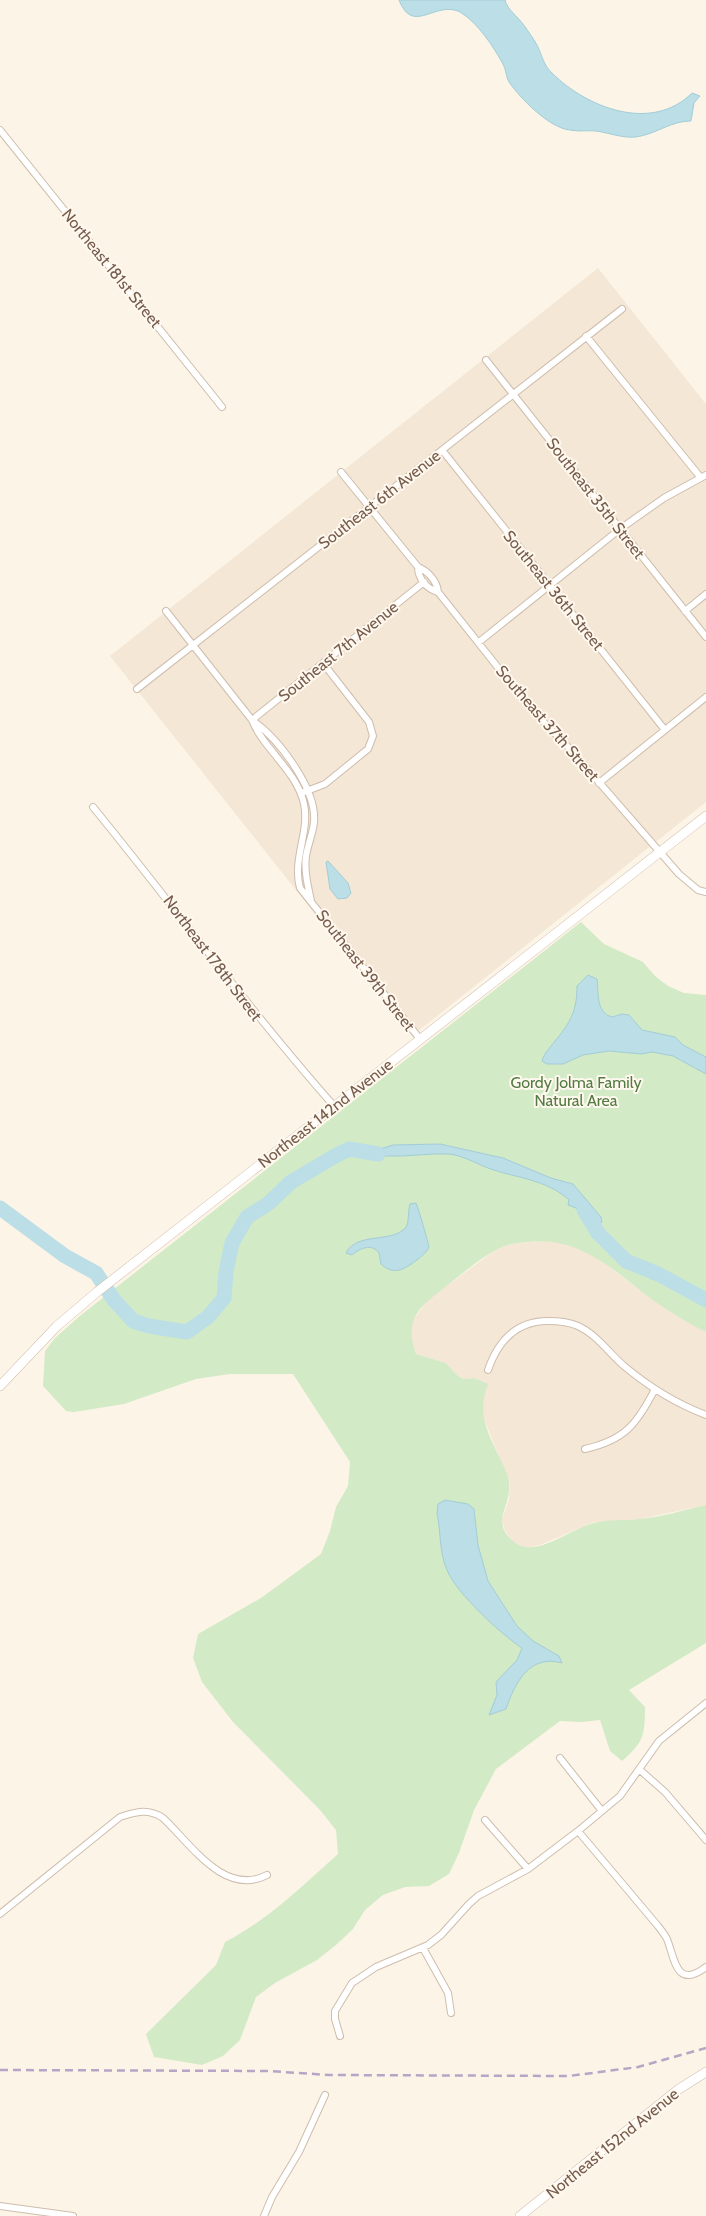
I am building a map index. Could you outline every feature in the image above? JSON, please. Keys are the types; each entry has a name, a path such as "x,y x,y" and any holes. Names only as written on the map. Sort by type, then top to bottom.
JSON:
{"street":[{"name":"Northeast 181st Street","path":"0,130 143,306 222,407"},
{"name":"Southeast 6th Avenue","path":"137,689 622,309"},
{"path":"479,642 620,528 664,498 703,476 586,336"},
{"name":"Southeast 35th Street","path":"486,360 706,637"},
{"name":"Southeast 36th Street","path":"442,450 665,730"},
{"name":"Southeast 37th Street","path":"341,472 418,567 425,569 437,585 438,592 531,709 571,750 679,874 698,890 706,892"},
{"name":"Southeast 37th Street","path":"418,567 418,575 430,590 438,592"},
{"name":"Southeast 7th Avenue","path":"252,720 424,582"},
{"path":"685,610 706,594"},
{"name":"Southeast 39th Street","path":"166,612 252,720 264,728 297,772 308,791 314,815 305,869 311,901"},
{"path":"301,794 325,784 368,749 373,736 369,722 323,663"},
{"path":"599,783 706,698"},
{"name":"Southeast 39th Street","path":"252,720 257,734 295,783 301,794 305,814 298,860 297,879 300,888 420,1039"},
{"name":"Northeast 178th Street","path":"93,808 160,888 278,1042 334,1106"},
{"name":"Northeast 142nd Avenue","path":"0,1386 57,1326 97,1292 706,816"},
{"path":"488,1370 494,1352 504,1338 521,1326 538,1321 560,1321 578,1326 594,1337 625,1367 655,1389 706,1415"},
{"path":"585,1449 605,1445 626,1433 641,1416 655,1389"},
{"path":"340,2036 335,2019 335,2011 352,1983 376,1967 423,1948 441,1935 478,1896 528,1869 578,1831 620,1796 659,1741 706,1703"},
{"path":"560,1758 602,1811"},
{"path":"640,1770 665,1792 706,1839"},
{"path":"0,1914 120,1817 138,1811 156,1813 205,1861 233,1878 244,1882 267,1875"},
{"path":"485,1820 528,1869"},
{"path":"578,1831 658,1926 667,1939 678,1970 685,1974 693,1974 706,1967"},
{"path":"423,1948 448,1993 451,2013"},
{"name":"Northeast 152nd Avenue","path":"520,2216 679,2089 706,2072"},
{"path":"264,2216 272,2197 299,2152 325,2095"},
{"path":"0,2206 73,2216"}],"shaded area":[{"path":"598,268 706,404 706,802 412,1036 110,656"},
{"path":"547,1241 562,1243 589,1252 656,1302 706,1332 706,1505 640,1519 594,1522 540,1545 526,1548 512,1541 505,1531 502,1520 509,1499 510,1484 482,1414 483,1383 474,1378 464,1379 458,1376 446,1363 416,1354 411,1339 411,1323 429,1299 503,1246"}],"green space":[{"name":"Gordy Jolma Family Natural Area","path":"581,922 604,944 643,962 655,976 668,986 684,993 706,995 706,1332 666,1309 611,1268 581,1250 547,1242 528,1242 515,1243 494,1251 435,1295 416,1316 413,1323 413,1342 416,1354 446,1363 458,1376 464,1379 474,1378 488,1384 484,1397 484,1420 509,1483 508,1499 502,1519 503,1525 507,1535 517,1544 534,1547 551,1542 594,1523 656,1517 706,1505 706,1643 629,1690 645,1707 644,1725 639,1744 622,1761 610,1751 600,1720 582,1722 560,1721 496,1769 474,1810 459,1853 449,1874 429,1886 405,1887 383,1895 365,1910 353,1929 336,1945 317,1960 275,1983 256,1997 240,2040 223,2056 202,2065 154,2057 146,2034 216,1965 225,1942 270,1913 338,1854 336,1830 320,1810 233,1722 202,1682 193,1658 198,1634 261,1598 321,1554 330,1531 336,1507 348,1486 350,1462 293,1374 230,1374 196,1379 124,1404 74,1412 66,1411 43,1386 45,1351 55,1338 81,1315"}],"water":[{"path":"399,0 505,0 533,38 549,70 566,86 583,97 601,105 620,111 639,113 658,112 676,105 692,93 700,96 694,103 691,121 684,121 635,137 624,137 596,131 573,131 562,128 544,118 520,96 509,82 504,66 490,43 467,17 460,12 451,10 442,10 418,16 411,15 405,10"},
{"path":"328,861 348,883 351,893 347,898 338,899 330,889 326,862"},
{"path":"588,975 597,979 599,1001 603,1011 612,1017 622,1014 629,1015 642,1030 675,1037 683,1045 706,1057 706,1074 673,1056 652,1052 641,1054 609,1051 583,1055 563,1064 547,1064 542,1061 569,1022 576,1002 577,986"},
{"path":"440,1144 503,1158 551,1178 573,1184 601,1217 602,1222 593,1227 576,1208 568,1205 569,1200 540,1183 488,1168 458,1156 440,1154 365,1157 351,1153 368,1148 380,1149 393,1145"},
{"path":"416,1203 429,1247 416,1261 402,1269 394,1270 381,1264 379,1253 373,1248 369,1247 359,1250 352,1255 346,1253 351,1246 358,1242 400,1232 407,1225 410,1204"},
{"path":"445,1500 468,1504 474,1509 478,1545 488,1581 517,1626 533,1641 559,1656 562,1663 550,1661 532,1667 519,1681 506,1709 489,1715 497,1695 496,1682 517,1660 522,1648 503,1634 469,1601 447,1570 444,1563 437,1513 438,1504"}],"waterway":[{"path":"0,1208 65,1256 96,1273 114,1300 133,1321 149,1326 187,1332 208,1317 224,1298 226,1272 232,1243 247,1217 269,1203 291,1182 349,1149 378,1154"},
{"path":"584,1210 598,1233 626,1261 658,1274 706,1300"}],"railway":[{"path":"0,2070 269,2071 329,2075 569,2076 638,2067 706,2048"}]}
